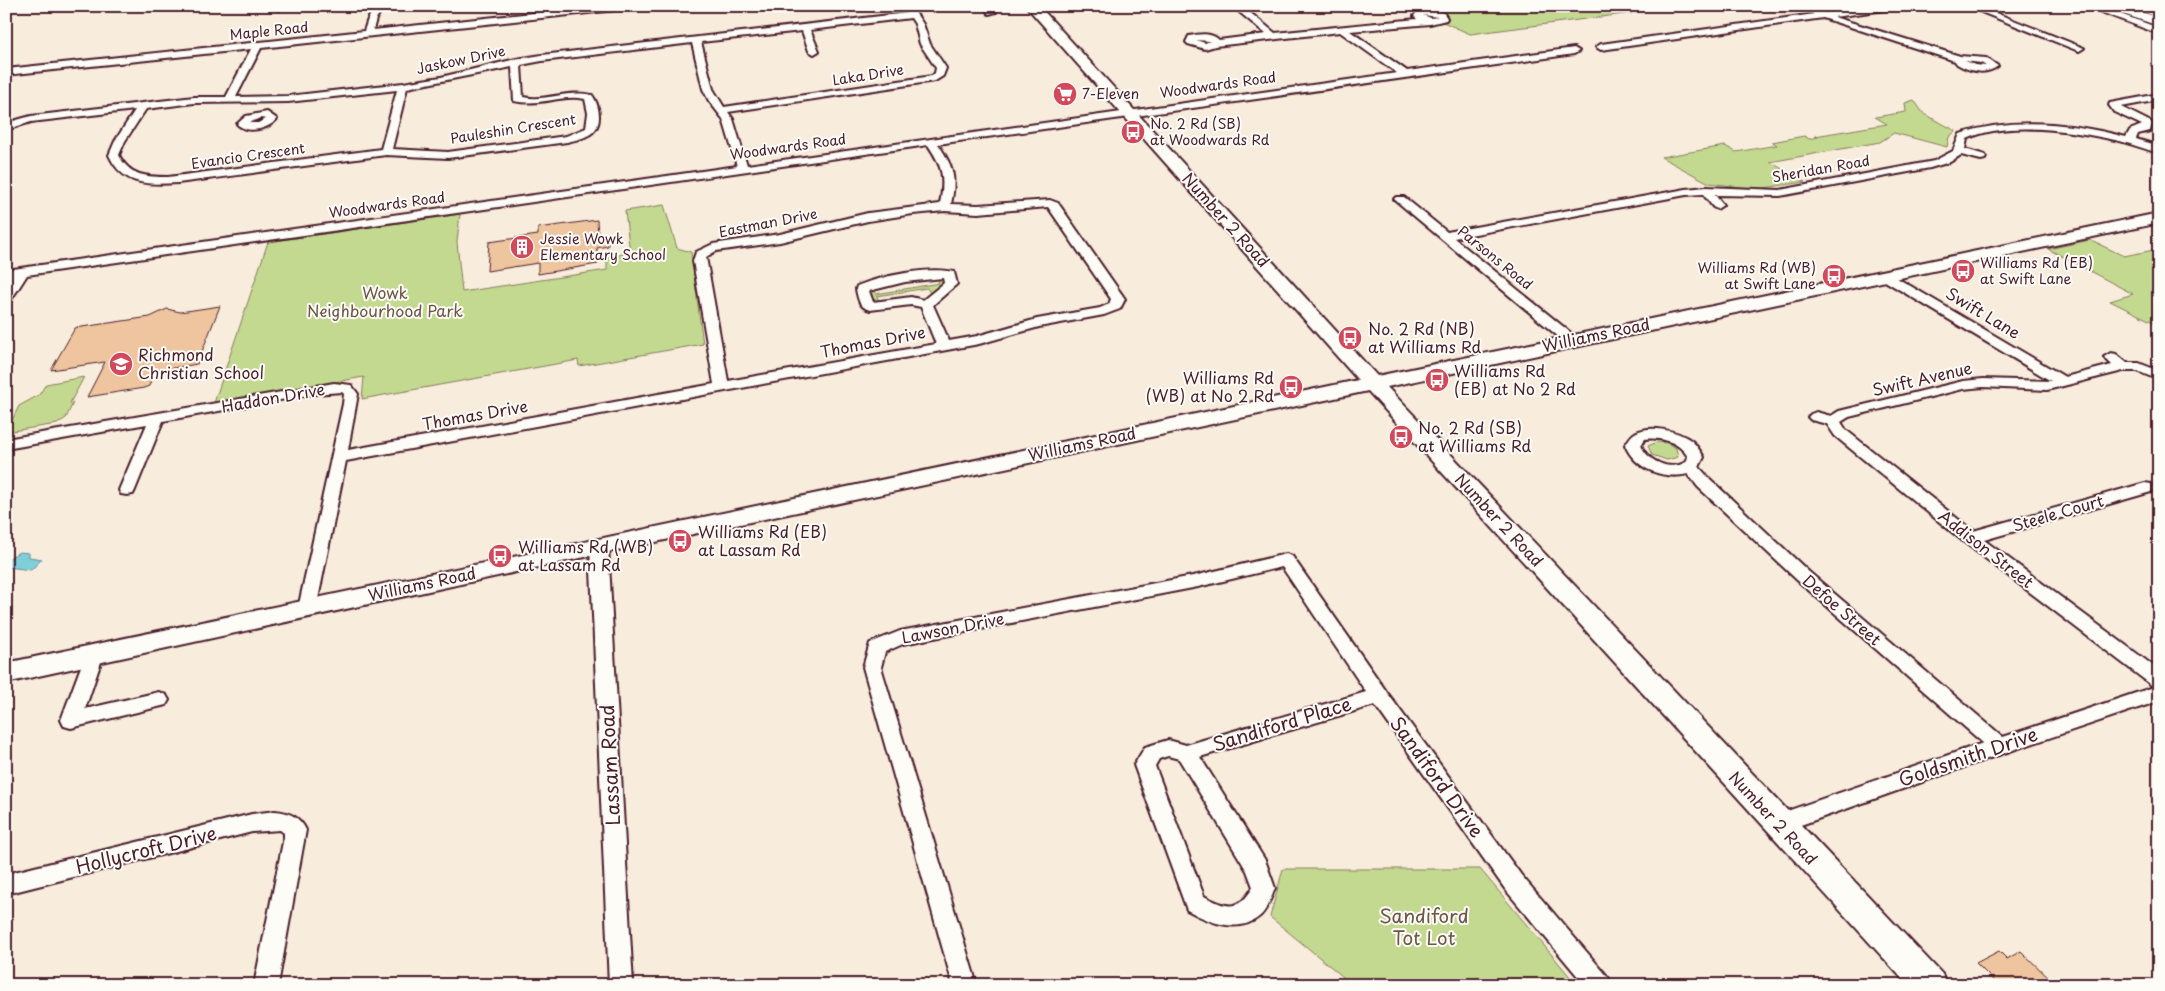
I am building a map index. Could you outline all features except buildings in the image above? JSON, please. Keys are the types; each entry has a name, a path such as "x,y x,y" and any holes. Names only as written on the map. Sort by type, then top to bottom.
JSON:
{"street":[{"path":"278,7 285,6"},
{"path":"368,34 372,20 380,6"},
{"name":"Maple Road","path":"6,72 625,6"},
{"name":"Laka Drive","path":"721,110 935,78 940,74 942,68 925,44 919,24 907,6"},
{"name":"Number 2 Road","path":"1032,6 1372,383 1778,824 1930,985"},
{"path":"1236,6 1273,36"},
{"path":"1803,6 1825,16 1960,59"},
{"path":"1601,47 1892,6"},
{"path":"1970,6 2079,48"},
{"path":"2089,6 2159,31"},
{"path":"2112,6 2159,22"},
{"path":"2133,6 2159,15"},
{"name":"Jaskow Drive","path":"278,99 337,94 342,86 358,83 366,84 368,90 403,86 458,77 516,62 913,15"},
{"path":"1215,43 1273,36 1344,31 1426,20"},
{"path":"805,28 814,51"},
{"path":"1344,31 1405,74"},
{"path":"696,41 708,89 731,126 743,168"},
{"path":"230,99 257,46"},
{"name":"Woodwards Road","path":"6,274 1574,51"},
{"name":"Pauleshin Crescent","path":"386,152 448,155 567,139 590,130 593,121 592,101 588,97 572,96 530,101 518,99 516,62"},
{"path":"467,64 476,64 484,69"},
{"path":"455,66 452,71 458,77"},
{"path":"386,152 403,86"},
{"path":"2130,140 2134,132 2146,128 2148,124 2118,110 2114,105 2159,97"},
{"path":"13,123 194,100 278,99"},
{"path":"263,115 278,99"},
{"name":"Evancio Crescent","path":"143,106 120,141 114,155 120,169 129,176 147,181 178,180 386,152"},
{"name":"Sheridan Road","path":"1444,236 1681,192 1706,190 1765,194 1785,192 1930,166 1946,160 1959,150 1962,138 1978,131 2040,123 2067,134 2130,140 2159,150"},
{"path":"932,143 949,171 951,181 945,207"},
{"path":"1959,150 1981,157"},
{"path":"1706,190 1717,205"},
{"name":"Parsons Road","path":"1400,199 1571,340"},
{"name":"Thomas Drive","path":"339,457 979,340 1037,323 1104,311 1118,303 1118,299 1054,205 1043,202 978,209 945,207"},
{"name":"Eastman Drive","path":"722,388 700,266 700,255 714,248 780,238 868,217 945,207"},
{"name":"Williams Road","path":"6,673 1571,340 2159,218"},
{"path":"6,297 22,272"},
{"path":"949,275 951,284 926,304 910,301 870,306 866,302 862,289 917,277 949,275"},
{"name":"Swift Lane","path":"1885,275 2063,382"},
{"path":"926,304 944,346"},
{"path":"2111,357 2123,367 2139,367 2159,376"},
{"name":"Swift Avenue","path":"1825,419 1963,385 1983,383 2035,386 2063,382 2123,367"},
{"name":"Haddon Drive","path":"6,444 327,388 346,388 351,394 307,609"},
{"path":"127,490 157,418"},
{"name":"Addison Street","path":"1825,419 1970,538 2159,681"},
{"name":"Defoe Street","path":"1691,468 1704,484 1803,576 2000,746"},
{"name":"Steele Court","path":"1970,538 2145,488"},
{"name":"Lassam Road","path":"599,546 621,985"},
{"name":"Sandiford Drive","path":"1286,560 1379,696 1513,882 1600,985"},
{"name":"Lawson Drive","path":"965,985 872,667 877,648 900,638 1198,581 1286,560"},
{"path":"95,653 70,720 159,700"},
{"name":"Goldsmith Drive","path":"1778,824 2000,746 2159,693"},
{"name":"Sandiford Place","path":"1186,753 1257,867 1264,888 1253,908 1237,916 1214,914 1195,903 1144,765 1152,753 1160,750 1168,748 1186,753 1379,696"},
{"name":"Hollycroft Drive","path":"6,884 252,824 277,820 287,822 295,830 295,837 266,985"}],"green space":[{"path":"1415,6 1620,6 1632,13 1470,34 1443,22 1449,19 1446,14 1421,10"},
{"path":"1914,100 1923,113 1956,131 1949,137 1947,147 1894,133 1880,142 1770,162 1805,182 1757,189 1709,183 1661,157 1725,146 1736,152 1777,145 1772,142 1804,136 1809,139 1818,137 1815,136 1887,124 1875,117 1906,112 1905,103"},
{"name":"Wowk Neighbourhood Park","path":"664,205 677,248 691,252 703,344 579,366 578,360 362,399 364,377 214,403 268,242 460,214 457,242 462,292 607,270 607,257 630,253 625,211"},
{"path":"2090,240 2124,256 2159,249 2159,325 2110,301 2133,294 2048,249"},
{"path":"937,278 943,278 946,283 932,293 927,288 877,296 879,301 873,302 868,291 874,289 876,294 939,283"},
{"path":"84,377 70,403 73,403 66,418 57,424 6,432 19,406 39,395 46,384"},
{"path":"1657,442 1667,443 1676,448 1678,457 1667,460 1652,455 1648,446"},
{"name":"Sandiford Tot Lot","path":"1283,869 1480,869 1577,985 1353,985 1270,917"}],"water":[{"path":"19,552 29,553 29,557 42,559 31,570 7,567 6,560"}],"place":[{"name":"7-Eleven","path":"1065,94"},
{"name":"No. 2 Rd (SB) at Woodwards Rd","path":"1133,132"},
{"name":"Jessie Wowk Elementary School","path":"522,247"},
{"name":"Williams Rd (EB) at Swift Lane","path":"1963,271"},
{"name":"Williams Rd (WB) at Swift Lane","path":"1834,276"},
{"name":"No. 2 Rd (NB) at Williams Rd","path":"1350,338"},
{"name":"Richmond Christian School","path":"121,364"},
{"name":"Williams Rd (EB) at No 2 Rd","path":"1437,380"},
{"name":"Williams Rd (WB) at No 2 Rd","path":"1291,387"},
{"name":"No. 2 Rd (SB) at Williams Rd","path":"1401,437"},
{"name":"Williams Rd (EB) at Lassam Rd","path":"680,541"},
{"name":"Williams Rd (WB) at Lassam Rd","path":"500,556"}]}
